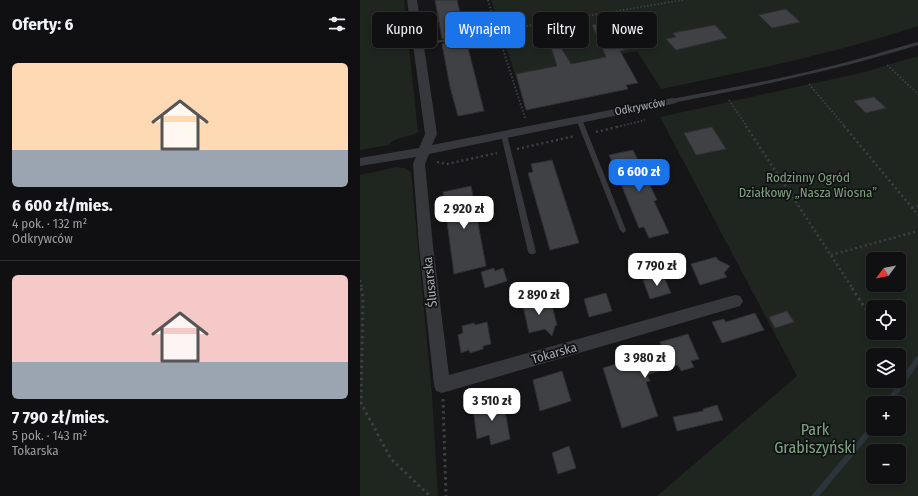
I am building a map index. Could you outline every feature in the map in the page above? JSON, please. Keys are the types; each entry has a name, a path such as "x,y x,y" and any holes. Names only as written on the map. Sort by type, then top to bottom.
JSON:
{"street":[{"name":"Ślusarska","path":"412,0 414,12"},
{"name":"Ślusarska","path":"418,48 431,134 429,156 419,164 426,246 442,385"},
{"name":"Odkrywców","path":"360,162 429,156 504,135 672,101"},
{"name":"Tokarska","path":"442,385 735,301"}],"lane":[{"name":"Odkrywców","path":"672,101 807,74 877,57 918,43"},
{"path":"579,119 623,230"},
{"path":"504,135 532,252"}],"path":[{"path":"488,0 492,12"},
{"path":"525,27 683,0"},
{"path":"504,48 525,118 518,119"},
{"path":"887,65 918,94"},
{"path":"809,84 918,215"},
{"path":"730,102 866,309"},
{"path":"429,156 447,164 503,152"},
{"path":"912,208 918,206"},
{"path":"831,255 918,231"},
{"path":"360,280 362,297 361,403 391,459 430,496"},
{"path":"442,385 446,496"}],"green space":[{"path":"360,0 404,0 405,12 372,12 372,48 409,48 418,132 395,140 389,145 360,150"},
{"path":"491,0 918,0 918,26 854,45 758,69 661,89 637,51 515,74 507,48 525,48 525,12 495,12"},
{"name":"Rodzinny Ogród Działkowy „Nasza Wiosna”","path":"918,56 918,496 657,496 797,376 660,117 865,72"},
{"path":"396,167 404,168 411,172 432,395 438,496 360,496 360,175"}],"building":[{"path":"435,0 457,0 460,12 445,12 445,38 442,39"},
{"path":"786,9 800,22 772,28 759,15"},
{"path":"597,24 597,36 592,25"},
{"path":"715,25 727,38 676,50 666,39 676,37 673,33"},
{"path":"442,44 445,44 445,48 468,48 484,111 458,116 450,87"},
{"path":"551,48 561,48 571,64 606,57 602,48 633,48 620,51 638,83 626,85 628,89 526,110 516,74 557,66"},
{"path":"874,97 886,108 866,113 854,101"},
{"path":"712,127 726,149 696,155 684,133"},
{"path":"633,150 657,200 654,201 669,233 649,238 644,227 639,228 609,155"},
{"path":"552,160 579,243 550,250 528,173 533,172 531,164"},
{"path":"471,186 486,266 454,274 443,192"},
{"path":"716,257 718,260 730,266 724,273 727,277 700,285 691,264"},
{"path":"494,268 495,271 503,268 507,281 485,288 481,272"},
{"path":"663,275 671,293 650,299 643,280"},
{"path":"606,293 612,311 589,317 584,299"},
{"path":"535,298 537,306 551,302 557,325 555,326 552,336 545,329 529,333 522,301"},
{"path":"787,311 794,322 775,328 769,317"},
{"path":"755,313 764,330 722,343 712,322 724,319 726,322"},
{"path":"487,322 491,344 483,346 483,349 470,353 469,350 461,353 458,335 463,333 462,326"},
{"path":"688,334 699,359 691,361 694,367 681,371 678,365 647,375 650,381 646,382 658,416 622,428 603,368 663,350 660,342"},
{"path":"562,371 571,401 540,411 533,380"},
{"path":"503,399 510,439 491,445 489,435 477,439 473,408"},
{"path":"717,405 723,420 677,431 673,417 703,411 703,409"},
{"path":"569,446 576,468 558,474 552,453"}],"waterway":[{"path":"893,396 918,359"},
{"path":"815,496 866,435"}],"park label":[{"name":"Park Grabiszyński","path":"815,438"}]}
